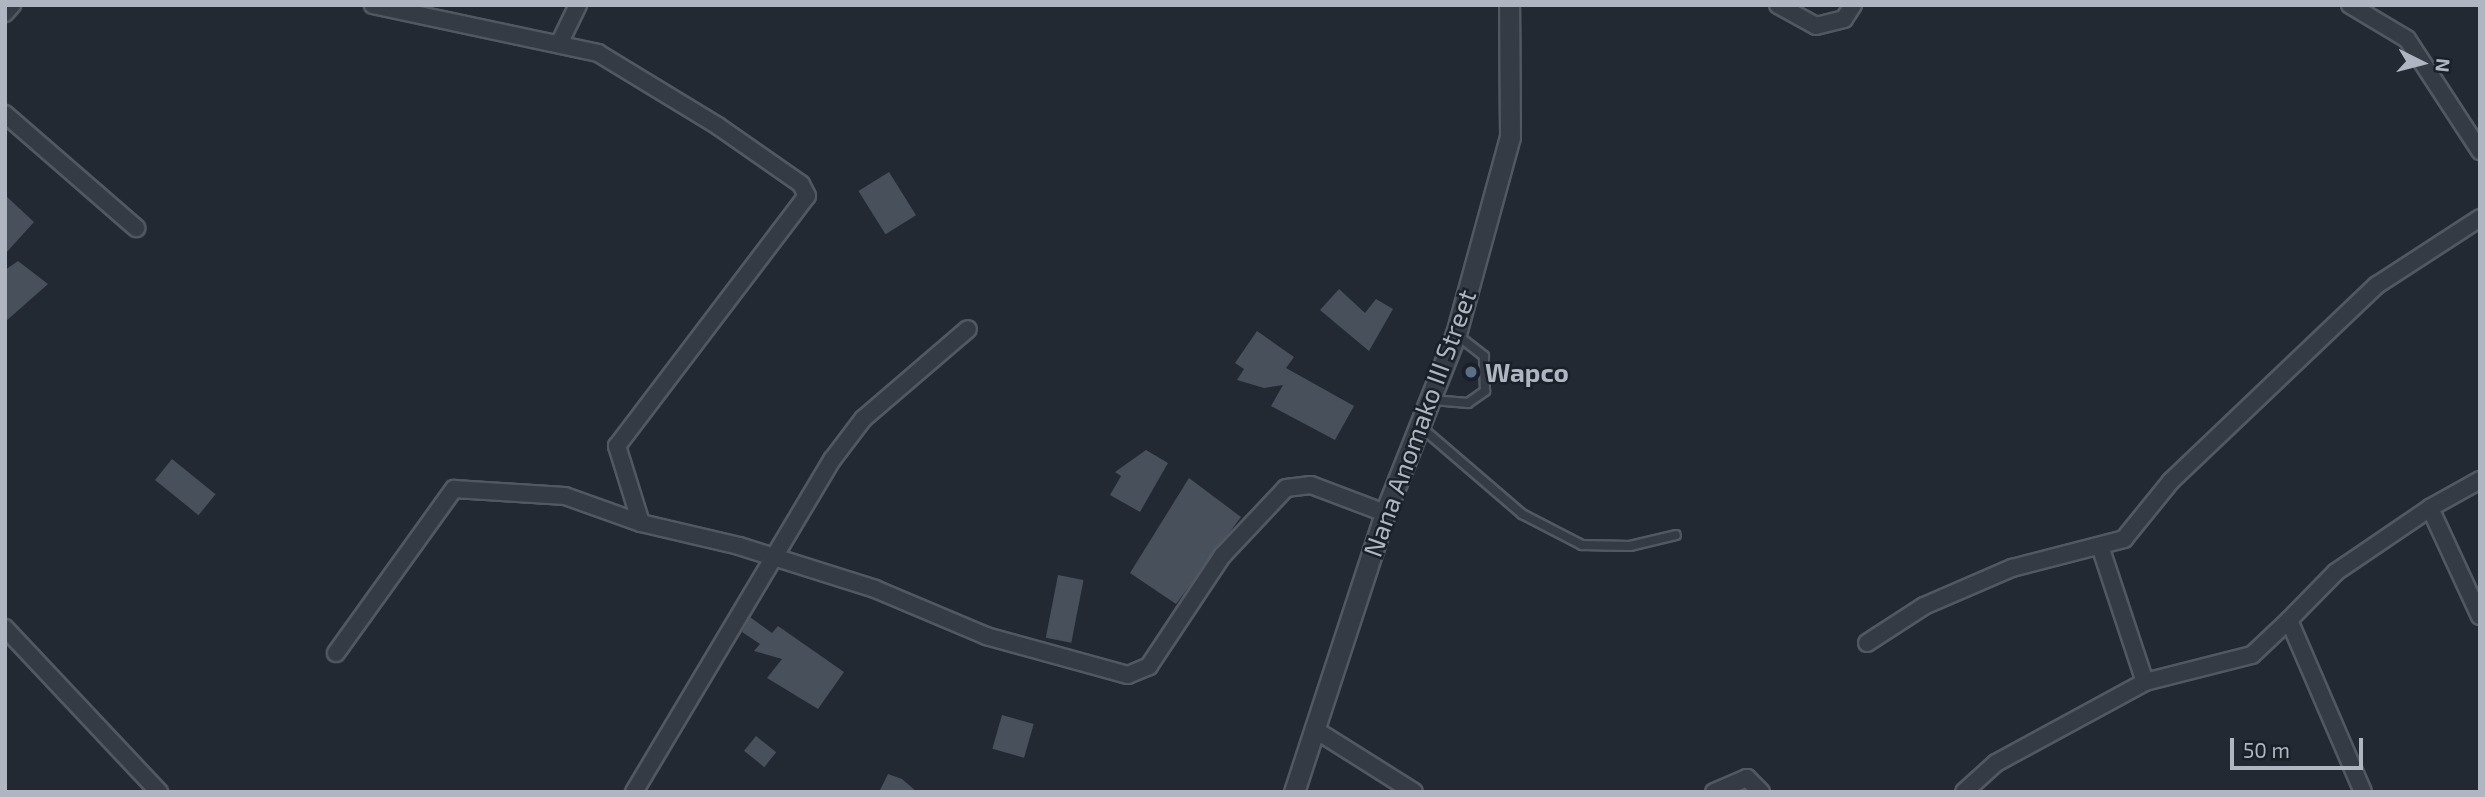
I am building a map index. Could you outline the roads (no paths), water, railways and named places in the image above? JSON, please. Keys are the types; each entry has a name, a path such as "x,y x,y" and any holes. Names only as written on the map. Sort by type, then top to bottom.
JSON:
{"street":[{"path":"5,13 12,5"},
{"path":"373,5 560,42 636,74 790,177 807,196 617,446 641,523"},
{"path":"560,42 578,5"},
{"name":"Nana Anomako III Street","path":"1294,792 1385,513 1422,428 1456,334 1510,137 1508,5"},
{"path":"1777,5 1816,26 1844,19 1853,5"},
{"path":"2350,5 2410,43 2480,150"},
{"path":"5,114 136,228"},
{"path":"1867,643 1924,606 2012,568 2124,539 2171,481 2377,285 2480,218"},
{"path":"634,792 773,557 804,499 863,419 968,330"},
{"path":"1964,792 1996,763 2145,682 2252,655 2336,572 2430,508 2480,480"},
{"path":"336,653 454,489 565,496 641,523 773,557 874,589 986,636 1102,673 1128,675 1149,666 1222,556 1286,488 1311,485 1385,513"},
{"path":"2430,508 2480,616"},
{"path":"2100,546 2145,682"},
{"path":"2289,620 2363,792"},
{"path":"5,628 159,792"},
{"path":"1314,729 1414,792"},
{"path":"1714,792 1747,778 1761,792"}],"lane":[{"path":"1433,400 1468,403 1485,391 1484,356 1456,334"},
{"path":"1422,428 1522,514 1582,545 1630,546 1676,535"}],"place":[{"name":"Wapco","path":"1471,372"}]}
